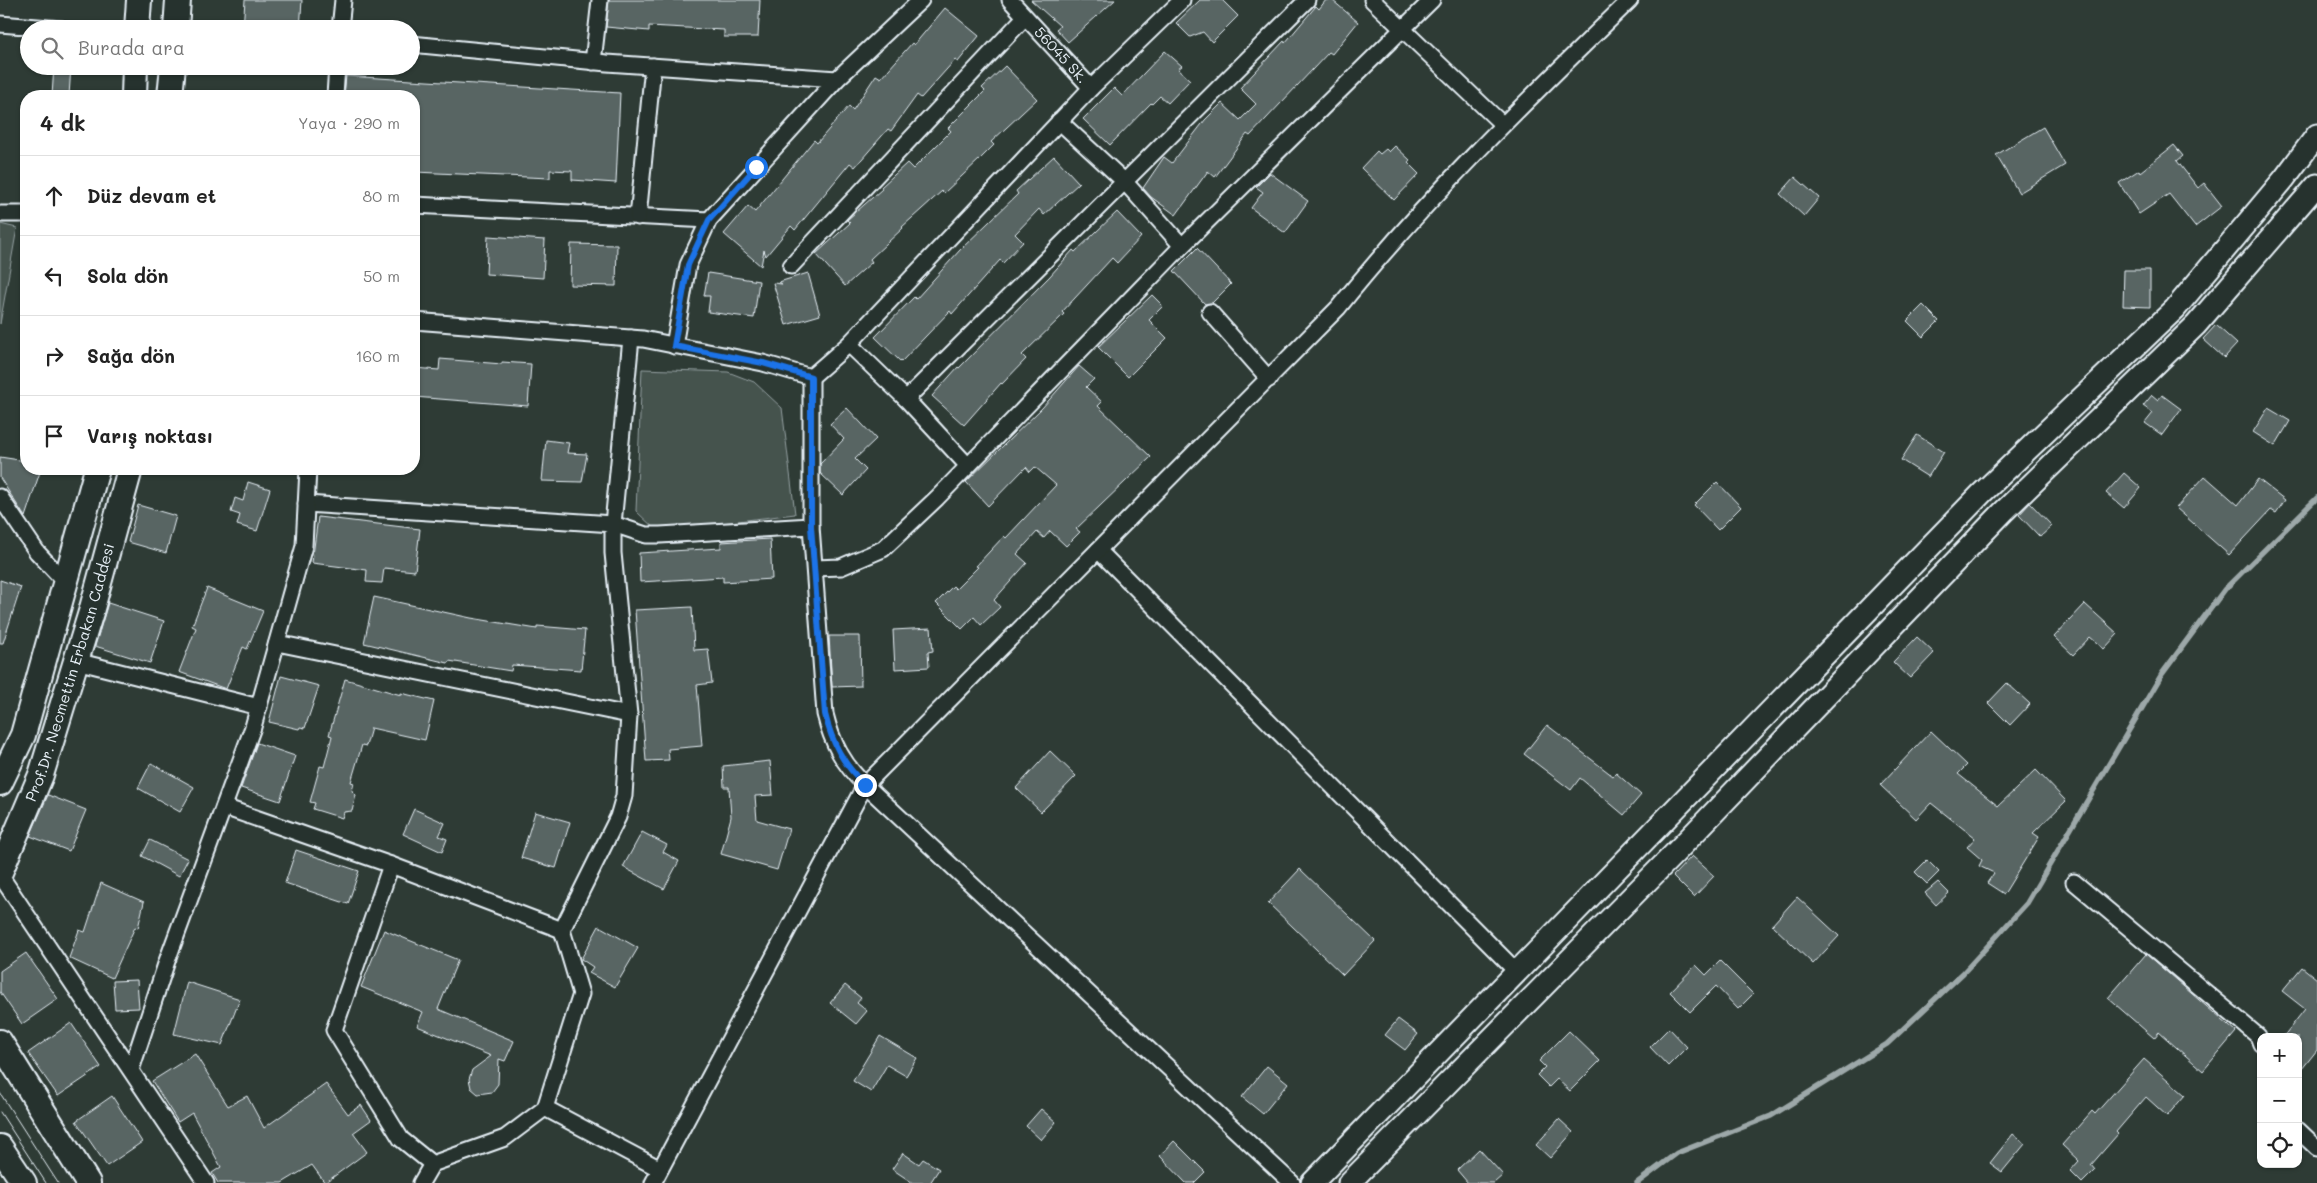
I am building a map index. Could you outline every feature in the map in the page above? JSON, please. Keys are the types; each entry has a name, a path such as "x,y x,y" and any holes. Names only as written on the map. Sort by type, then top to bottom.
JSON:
{"main road":[{"path":"138,20 139,0"},
{"path":"177,20 178,0"},
{"path":"134,90 135,75"},
{"path":"171,90 172,75"},
{"path":"1312,1183 1982,493 2175,309 2284,179 2317,135"},
{"path":"1349,1183 1674,854 2003,512 2196,325 2317,185"},
{"name":"Prof.Dr. Necmettin Erbakan Caddesi","path":"0,783 23,736 96,475"},
{"name":"Prof.Dr. Necmettin Erbakan Caddesi","path":"0,874 42,775 128,475"},
{"path":"0,1042 88,1183"},
{"path":"1,1149 24,1183"}],"street":[{"path":"341,20 343,0"},
{"path":"593,62 600,0"},
{"path":"674,346 688,265 709,220 838,79 921,0"},
{"name":"56045 Sk.","path":"1010,0 1090,88"},
{"path":"1182,0 1090,88 849,344 811,377 811,526 825,714 830,736 840,756 865,785 1292,1183"},
{"path":"906,399 1307,0"},
{"path":"1372,0 1502,124"},
{"path":"815,568 841,566 883,549 968,466 1182,246 1432,0"},
{"path":"653,1183 865,785 1269,379 1338,308 1382,254 1502,124 1630,0"},
{"path":"791,266 1026,17"},
{"path":"0,24 20,26"},
{"path":"420,45 593,62 838,79"},
{"path":"638,216 653,66"},
{"path":"335,90 336,75"},
{"path":"1059,121 1124,181 1182,246"},
{"path":"420,205 709,220"},
{"path":"0,214 20,214"},
{"path":"1210,312 1269,379"},
{"path":"420,321 631,338 763,363 811,377"},
{"path":"421,1183 432,1164 505,1138 546,1108 581,994 562,930 618,817 622,803 629,715 613,524 631,338"},
{"path":"849,344 906,399 968,466"},
{"path":"131,1070 167,961 259,707 304,546 308,475"},
{"path":"0,497 37,552 66,583"},
{"path":"306,504 613,524 646,535 811,526"},
{"path":"1098,550 1517,972"},
{"path":"277,642 629,715"},
{"path":"76,661 259,707"},
{"path":"224,807 391,865 562,930"},
{"path":"391,865 334,1030 401,1139 432,1164"},
{"path":"0,874 206,1183"},
{"path":"2074,882 2257,1035"},
{"path":"546,1108 660,1169"},
{"path":"2302,1134 2317,1148"}],"shaded area":[{"path":"0,224 17,228 0,324"},
{"path":"642,369 728,372 754,382 782,408 795,514 657,531 636,511"}],"building":[{"path":"245,0 302,0 301,20 244,20"},
{"path":"609,0 760,0 758,37 724,37 724,30 649,26 649,31 606,27"},
{"path":"1031,0 1115,0 1068,42 1056,29 1060,26"},
{"path":"1200,0 1222,0 1238,16 1212,42 1203,32 1190,37 1176,23"},
{"path":"1326,0 1332,0 1358,22 1332,54 1329,52 1250,136 1247,134 1215,177 1208,171 1176,215 1151,197 1143,188 1164,157 1172,163 1205,120 1222,103 1240,120 1256,104 1240,88 1284,41 1285,43 1316,6 1319,9"},
{"path":"945,8 979,36 958,62 955,60 921,98 917,95 891,131 888,129 855,167 850,163 795,230 791,226 766,256 764,250 761,266 724,234 748,206 755,212 814,140 817,143 849,106 853,110 876,75 881,78 912,43 914,45"},
{"path":"1165,51 1182,66 1178,69 1190,80 1168,103 1160,96 1151,103 1110,145 1083,119 1114,88 1122,96"},
{"path":"1005,66 1037,99 991,142 994,145 980,159 944,193 942,191 902,227 870,259 872,262 845,286 816,254 850,223 847,220 882,189 881,187 907,163 913,169 951,131 948,128 985,91 982,88"},
{"path":"53,75 70,75 69,90 52,90"},
{"path":"346,76 620,93 616,183 572,180 572,171 550,170 550,178 420,172 420,90 345,90"},
{"path":"2043,127 2065,165 2019,193 1996,155"},
{"path":"2174,145 2183,156 2177,161 2198,188 2204,183 2222,206 2195,227 2169,194 2139,214 2119,183 2139,170 2140,172"},
{"path":"1395,146 1410,160 1408,163 1419,174 1394,200 1361,168 1377,151 1380,154 1386,149 1389,152"},
{"path":"1054,156 1079,183 1044,215 1039,209 1015,234 1023,242 1003,263 1000,260 952,314 950,311 901,362 875,337 914,297 916,299 960,250 1018,194 1016,191"},
{"path":"1270,173 1308,201 1285,233 1251,208 1263,192 1256,187"},
{"path":"1795,177 1819,198 1804,216 1780,194"},
{"path":"1117,212 1141,237 1117,263 1112,258 1062,312 1064,314 1022,355 1026,359 1001,383 964,425 932,396 958,367 1050,276 1073,250 1075,252"},
{"path":"488,236 545,240 543,278 486,274"},
{"path":"571,244 617,245 616,286 570,285"},
{"path":"1197,248 1231,284 1212,303 1205,304 1174,271"},
{"path":"2124,270 2150,270 2150,307 2123,306"},
{"path":"708,273 759,281 754,318 708,312 710,296 704,296"},
{"path":"808,273 820,315 786,325 773,283 782,284 779,282"},
{"path":"1152,295 1163,306 1149,320 1167,338 1128,377 1098,347"},
{"path":"1923,305 1939,321 1923,337 1907,321"},
{"path":"2216,325 2237,344 2224,358 2203,339"},
{"path":"440,359 502,364 502,362 531,364 528,406 420,397 420,368 439,370"},
{"path":"1079,366 1094,379 1086,387 1102,402 1098,406 1151,457 1076,529 1080,532 1066,546 1050,531 1044,538 1037,532 1017,554 1027,563 994,600 1000,607 981,625 974,617 962,629 936,603 953,586 956,589 978,567 976,566 1004,536 1006,538 1056,485 1035,467 1030,472 1026,467 988,506 966,482 1042,408"},
{"path":"2152,395 2158,400 2162,395 2181,409 2162,435 2145,423 2153,413 2143,406"},
{"path":"847,408 876,439 855,459 866,470 843,495 820,473 820,464 844,439 830,424"},
{"path":"2268,408 2290,421 2275,446 2253,432"},
{"path":"1917,435 1944,452 1928,477 1901,460"},
{"path":"546,440 569,443 567,453 587,454 582,482 542,481"},
{"path":"0,457 20,460 20,475 39,475 25,517 0,478"},
{"path":"2124,473 2141,488 2124,508 2106,493"},
{"path":"2205,476 2238,505 2258,479 2285,500 2276,513 2271,510 2229,555 2176,508"},
{"path":"248,482 270,489 257,531 237,525 240,515 231,512 235,498 243,501"},
{"path":"1717,482 1741,507 1718,530 1694,505"},
{"path":"2030,503 2052,526 2040,537 2019,515"},
{"path":"138,505 176,516 166,553 128,542"},
{"path":"318,517 420,529 415,571 384,568 382,583 366,582 367,570 312,563"},
{"path":"770,539 772,579 723,582 723,577 640,582 639,553 721,548 721,542"},
{"path":"0,580 21,587 3,643 0,643"},
{"path":"207,588 263,611 247,649 243,647 226,689 179,672 196,628 192,626"},
{"path":"374,597 471,618 537,629 537,626 585,630 581,670 512,665 511,671 449,661 448,663 364,643"},
{"path":"108,603 164,621 150,663 95,646"},
{"path":"2085,604 2118,634 2104,649 2090,637 2073,655 2054,637"},
{"path":"692,607 694,650 708,649 712,683 697,685 702,746 668,749 669,760 646,761 635,610"},
{"path":"931,628 933,651 928,652 929,667 895,669 893,630"},
{"path":"829,636 860,636 861,686 832,687"},
{"path":"1917,637 1934,653 1910,678 1893,662"},
{"path":"281,676 319,686 305,728 300,727 299,729 269,722"},
{"path":"345,679 401,695 401,693 434,701 425,740 371,728 366,746 362,745 351,782 354,783 352,791 356,795 352,811 344,812 342,818 313,809 315,803 310,802 320,766 324,767 332,736 329,735"},
{"path":"2007,683 2030,704 2010,725 1988,703"},
{"path":"1547,725 1613,776 1616,773 1641,795 1624,815 1580,778 1571,790 1524,754"},
{"path":"1931,731 1967,765 1958,774 1998,806 2036,770 2066,801 2033,833 2039,837 2004,894 1987,883 1994,873 1979,866 1982,860 1967,847 1975,838 1931,803 1916,819 1880,785"},
{"path":"257,743 295,756 280,801 241,788"},
{"path":"1050,751 1076,776 1041,812 1016,788"},
{"path":"770,761 773,795 755,796 757,820 789,829 777,870 721,854 731,817 729,787 724,787 723,766"},
{"path":"151,763 194,787 180,812 138,788"},
{"path":"48,795 86,810 69,851 30,836"},
{"path":"414,809 445,823 439,836 447,839 442,852 403,834"},
{"path":"535,812 570,822 556,868 521,858"},
{"path":"642,832 667,845 663,852 679,861 664,889 623,867"},
{"path":"150,840 188,859 179,876 142,856"},
{"path":"296,850 359,871 348,904 285,883"},
{"path":"1692,856 1714,876 1694,897 1673,876"},
{"path":"1927,860 1939,872 1927,884 1915,872"},
{"path":"1300,869 1375,941 1343,975 1268,903"},
{"path":"1938,882 1949,893 1936,905 1925,893"},
{"path":"101,883 144,902 138,928 135,927 112,978 69,958 79,930 85,932"},
{"path":"1797,897 1839,936 1813,964 1772,925"},
{"path":"599,926 638,948 615,987 589,973 593,967 581,959"},
{"path":"384,930 458,960 438,1009 514,1041 505,1061 499,1059 498,1084 492,1092 478,1094 471,1088 469,1079 472,1070 491,1056 417,1026 423,1012 361,987"},
{"path":"26,953 58,999 22,1024 0,992 0,971"},
{"path":"2146,954 2236,1032 2203,1071 2159,1032 2154,1038 2108,998"},
{"path":"1720,961 1753,994 1738,1009 1716,986 1690,1012 1670,992 1696,965 1706,975"},
{"path":"2302,967 2317,979 2317,1050 2302,1069 2302,1033 2286,1033 2305,1009 2282,991"},
{"path":"137,980 139,1008 115,1009 113,981"},
{"path":"187,982 240,999 222,1045 174,1034"},
{"path":"845,985 861,998 857,1003 867,1011 856,1024 830,1003"},
{"path":"1398,1019 1418,1034 1405,1050 1385,1035"},
{"path":"71,1023 101,1067 58,1096 28,1053"},
{"path":"1669,1028 1687,1047 1668,1066 1650,1047"},
{"path":"1569,1031 1600,1061 1570,1091 1557,1079 1549,1087 1537,1075 1545,1067 1539,1061"},
{"path":"880,1036 917,1058 906,1076 887,1065 871,1092 853,1081"},
{"path":"195,1054 228,1106 247,1096 264,1128 326,1084 348,1114 361,1105 371,1120 353,1133 367,1152 325,1183 312,1165 282,1183 218,1183 212,1173 221,1167 192,1113 178,1122 152,1081"},
{"path":"2144,1059 2185,1095 2167,1116 2146,1097 2091,1165 2095,1170 2082,1183 2070,1171 2079,1161 2062,1145 2092,1111 2095,1114"},
{"path":"1267,1066 1288,1083 1263,1114 1242,1097"},
{"path":"112,1096 142,1142 107,1166 76,1121"},
{"path":"1041,1109 1056,1122 1041,1140 1026,1126"},
{"path":"1559,1119 1573,1132 1550,1158 1536,1145"},
{"path":"2013,1134 2025,1144 2002,1172 1990,1163"},
{"path":"1174,1141 1205,1172 1194,1183 1186,1183 1160,1156"},
{"path":"1479,1149 1503,1175 1494,1183 1468,1183 1457,1170"},
{"path":"903,1153 919,1164 923,1159 939,1169 930,1183 913,1183 892,1169"}],"waterway":[{"path":"1637,1183 1677,1153 1771,1116 1887,1044 1963,973 2027,903 2162,674 2225,589 2317,498"}],"tram line":[{"path":"0,1093 58,1183"},
{"path":"0,1112 46,1183"}],"route":[{"path":"756,167 709,220 688,265 674,346 763,363 811,377 811,526 825,714 830,736 840,756 865,785"}]}
